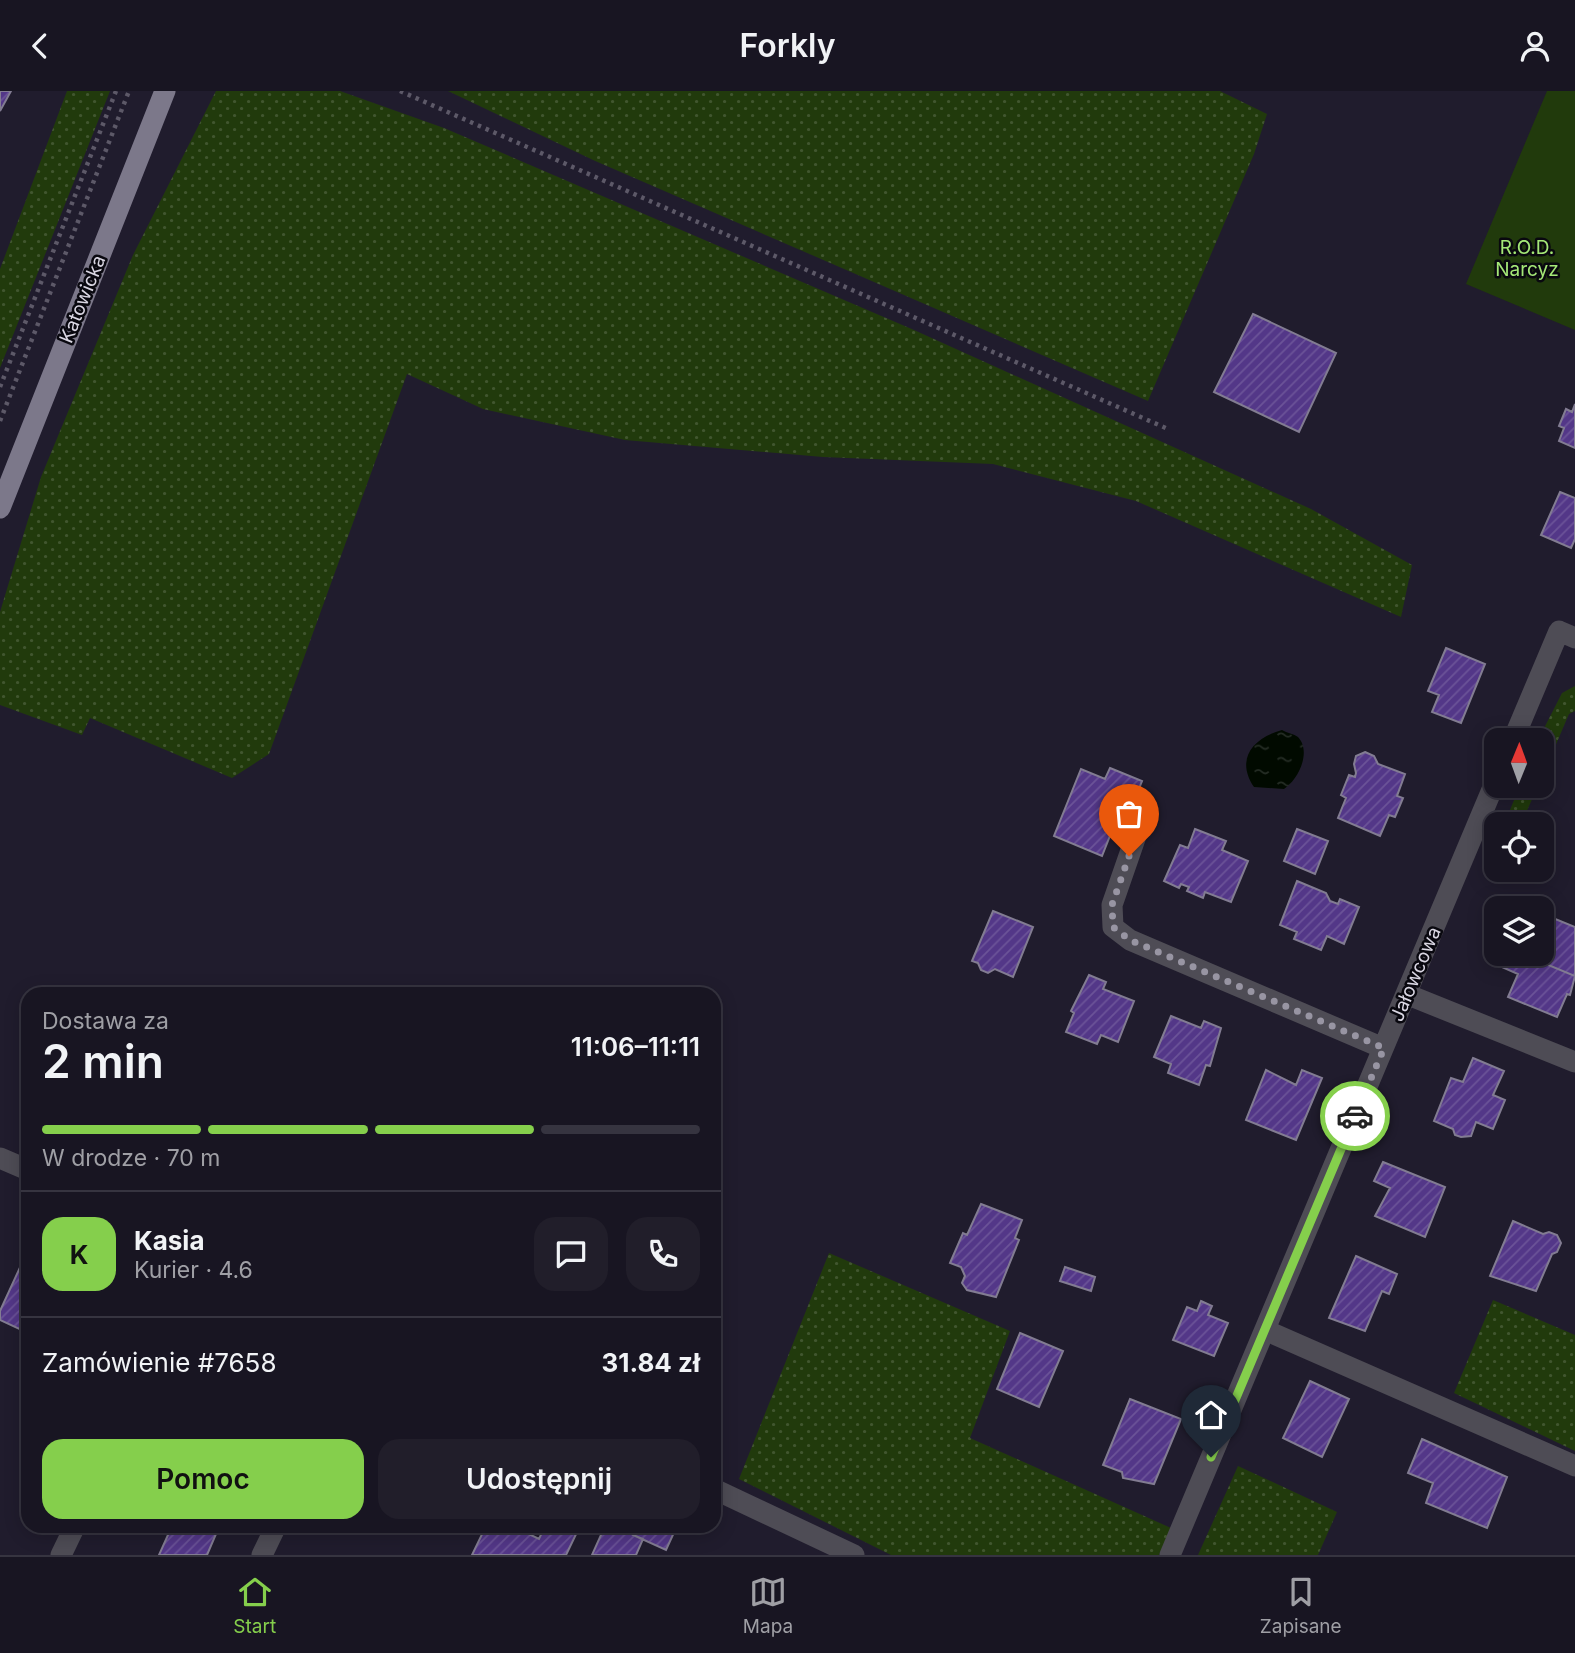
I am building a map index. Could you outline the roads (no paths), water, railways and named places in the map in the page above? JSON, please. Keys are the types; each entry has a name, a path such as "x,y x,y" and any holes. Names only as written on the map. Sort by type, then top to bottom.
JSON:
{"main road":[{"name":"Katowicka","path":"0,508 165,91"}],"street":[{"path":"1518,728 1559,631 1575,638"},
{"name":"Jałowcowa","path":"1170,1555 1489,798"},
{"path":"1146,807 1112,905 1113,927 1130,940 1384,1048"},
{"path":"1406,994 1575,1062"},
{"path":"0,1158 21,1167"},
{"path":"1265,1331 1575,1466"},
{"path":"721,1492 854,1555"},
{"path":"61,1555 72,1533"},
{"path":"262,1555 273,1533"}],"water":[{"path":"1282,730 1298,737 1302,743 1302,765 1284,789 1254,787 1246,767 1250,751 1263,738"}],"park label":[{"name":"R.O.D. Narcyz","path":"1527,258"}]}
